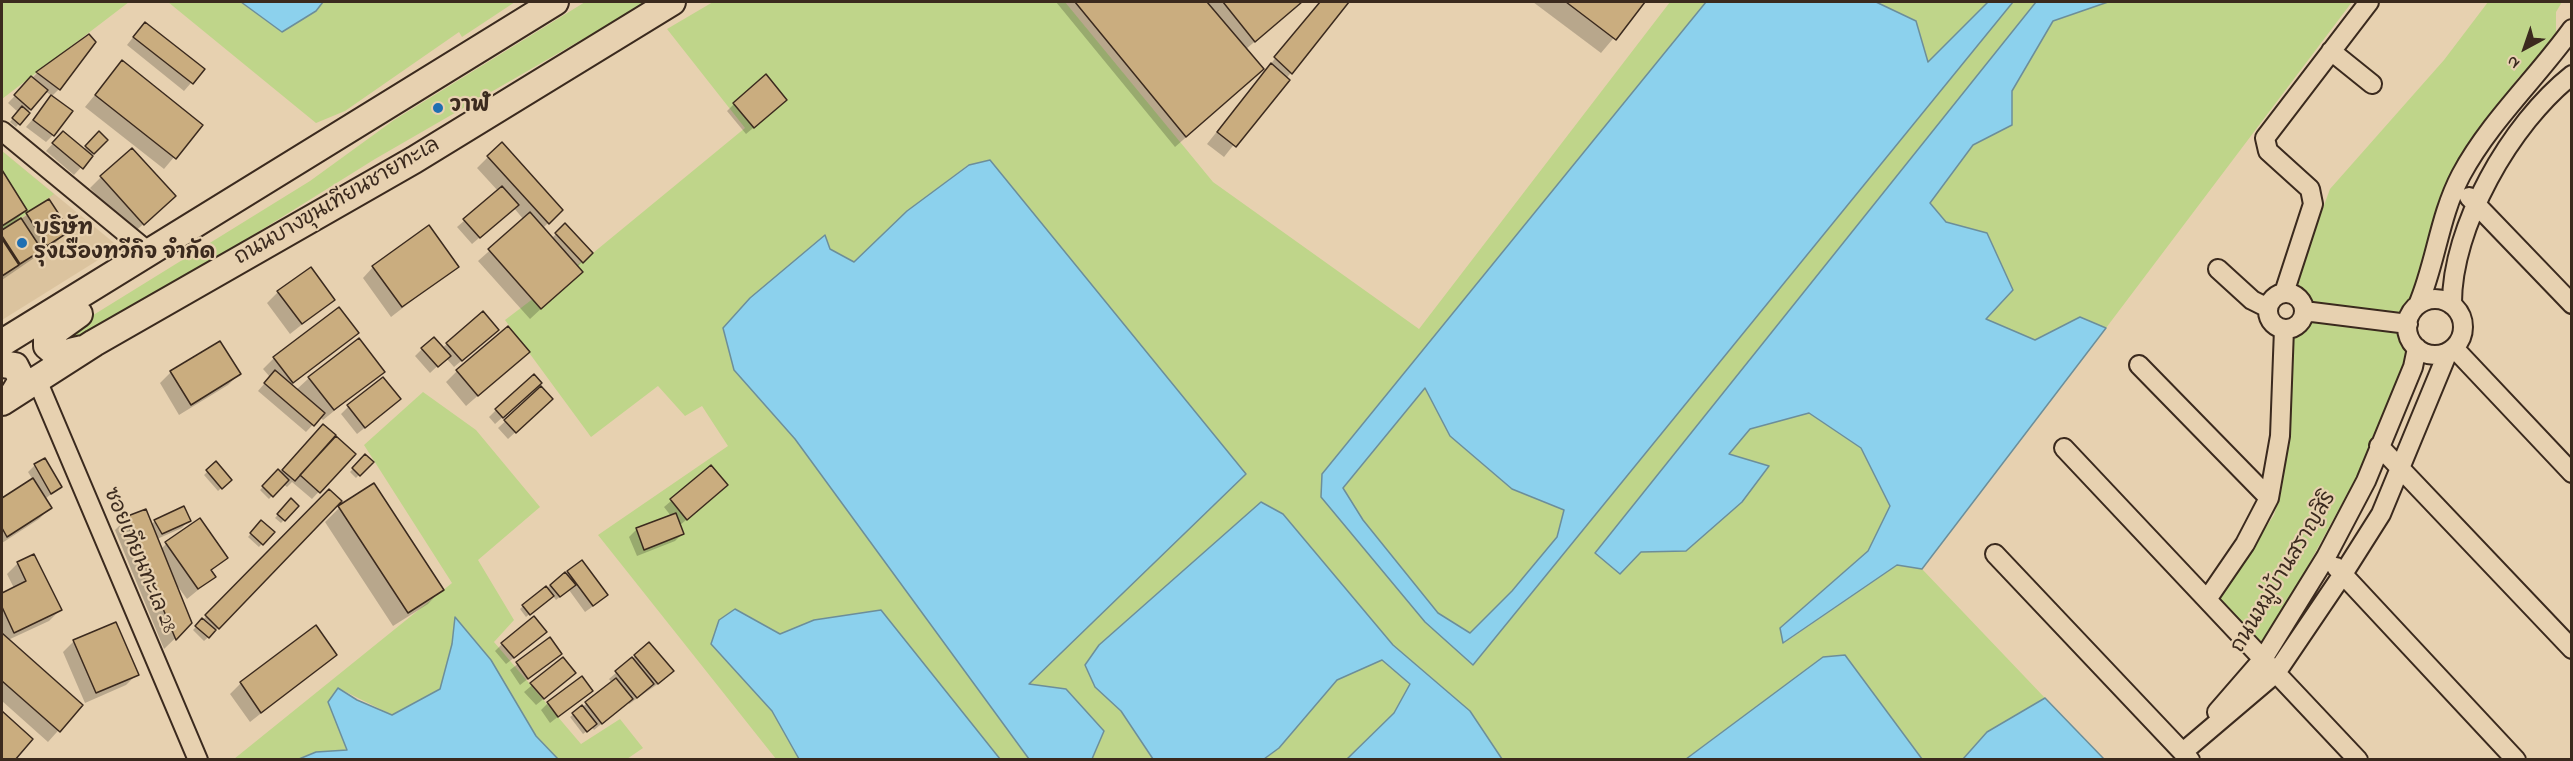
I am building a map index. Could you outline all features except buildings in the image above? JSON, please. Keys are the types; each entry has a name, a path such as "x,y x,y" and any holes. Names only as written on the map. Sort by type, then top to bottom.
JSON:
{"main road":[{"path":"2,343 555,2"},
{"name":"ถนนบางขุนเทียนชายทะเล","path":"7,398 85,348 414,160 672,2"},
{"path":"85,348 62,355 53,353 47,346 47,337 60,325 321,166 378,112"},
{"path":"2,364 15,366 22,380 7,398"}],"street":[{"path":"2284,293 2313,204 2310,189 2268,151 2265,138 2369,2"},
{"path":"2418,305 2434,299 2452,305 2463,320 2461,339 2451,350 2430,355 2417,348 2409,339 2408,324 2428,282 2442,219 2457,185 2484,140 2571,29"},
{"path":"2331,51 2372,84"},
{"path":"2452,305 2452,288 2476,203 2487,178 2526,123 2558,86 2571,75"},
{"path":"2,131 150,253"},
{"path":"2457,185 2571,304"},
{"path":"2218,268 2252,300 2268,308"},
{"path":"2284,293 2295,296 2304,311 2300,322 2284,329 2273,324 2268,308 2273,298 2284,293"},
{"path":"2304,311 2408,324"},
{"path":"2208,598 2245,544 2269,498 2280,436 2284,329"},
{"name":"ถนนหมู่บ้านสราญสิริ","path":"2186,756 2263,659 2326,557 2367,481 2379,446 2413,367 2417,348"},
{"path":"2451,350 2571,473"},
{"name":"ถนนหมู่บ้านสราญสิริ","path":"2186,756 2276,673 2343,574 2381,514 2451,350"},
{"path":"2139,365 2269,498"},
{"name":"ซอยเทียนทะเล 28","path":"37,380 198,759"},
{"path":"2379,446 2571,649"},
{"path":"2064,448 2358,759"},
{"path":"1995,554 2186,756"},
{"path":"2326,557 2516,759"}],"shaded area":[{"path":"2,151 119,247 2,320"}],"green space":[{"path":"2,2 129,2 2,99"},
{"path":"168,2 241,2 282,32 316,11 323,2 515,2 462,37 459,32 345,111 316,123"},
{"path":"585,2 647,2 375,159 146,302 64,346 61,335 310,181 394,120"},
{"path":"713,2 1065,2 1213,182 1419,329 1670,2 1706,2 1322,474 1473,665 2013,2 2036,2 1595,553 1686,551 1769,467 1728,454 1750,429 1809,413 1861,448 1890,506 1868,551 1780,628 1784,643 1897,565 1922,569 2045,698 1987,732 1963,759 1922,759 1845,655 1824,657 1686,759 1502,759 1470,711 1393,645 1283,514 1262,503 1099,645 1086,665 1095,687 1121,711 1153,759 1092,759 1104,731 1066,689 1028,684 968,165 908,211 854,262 830,249 825,236 734,370 795,439 1029,759 1000,759 986,744 814,620 780,634 711,644 772,711 799,759 776,759 598,535 728,446 702,406 685,416 658,386 591,437 505,320 593,253 745,128 667,29"},
{"path":"1876,2 1988,2 1928,62 1916,21"},
{"path":"2108,2 2352,2 2106,328 2080,317 2035,340 1985,319 2013,290 1987,234 1946,222 1930,203 1973,145 2012,125 2012,91 2053,21"},
{"path":"2488,2 2562,2 2556,12 2556,44 2518,78 2475,139 2439,205 2418,278 2417,295 2402,312 2400,333 2407,353 2399,386 2376,441 2268,639 2258,641 2216,602 2274,515 2282,488 2291,340 2303,332 2315,304 2295,284 2330,189 2444,60"},
{"path":"2,151 54,194 2,232"},
{"path":"1425,388 1450,436 1512,489 1564,510 1558,537 1512,591 1470,633 1438,613 1363,520 1343,488"},
{"path":"423,392 476,430 540,507 478,560 514,620 494,642 581,744 620,719 643,748 627,759 558,759 536,736 455,617 452,644 440,689 392,715 338,688 328,702 347,750 316,752 299,759 234,759 452,583 364,445"},
{"path":"1382,660 1410,684 1394,713 1347,759 1264,759 1279,748 1337,680"}],"water":[{"path":"241,2 323,2 316,11 282,32"},
{"path":"1706,2 1876,2 1916,21 1928,62 1988,2 2013,2 1473,665 1425,622 1321,497 1322,474","holes":["1425,388 1450,436 1512,489 1564,510 1557,537 1512,591 1470,633 1438,613 1363,520 1343,488"]},
{"path":"2036,2 2108,2 2053,21 2012,91 2012,125 1973,145 1930,203 1946,222 1987,233 2013,290 1986,319 2035,340 2080,317 2106,328 1922,569 1897,565 1783,643 1780,628 1868,551 1890,506 1861,448 1809,413 1750,429 1729,454 1769,466 1742,502 1686,551 1641,552 1620,574 1595,553"},
{"path":"990,160 1246,474 1029,684 1066,689 1104,731 1092,759 1029,759 795,439 734,370 723,328 750,298 825,235 830,249 854,262 907,211 969,165"},
{"path":"1261,502 1283,514 1393,645 1470,711 1502,759 1347,759 1394,713 1410,684 1382,660 1337,680 1279,748 1264,759 1153,759 1121,711 1095,687 1085,665 1099,645"},
{"path":"735,609 780,634 814,620 881,610 1000,759 799,759 772,711 711,644 719,620"},
{"path":"455,617 491,660 536,736 558,759 299,759 316,752 347,750 328,702 338,688 357,700 392,715 440,689 452,644"},
{"path":"1845,655 1922,759 1686,759 1823,657"},
{"path":"2045,698 2104,759 1963,759 1987,732"}],"place":[{"name":"วาฬ","path":"438,108"},
{"name":"บริษัท รุ่งเรืองทวีกิจ จำกัด","path":"22,243"}]}
